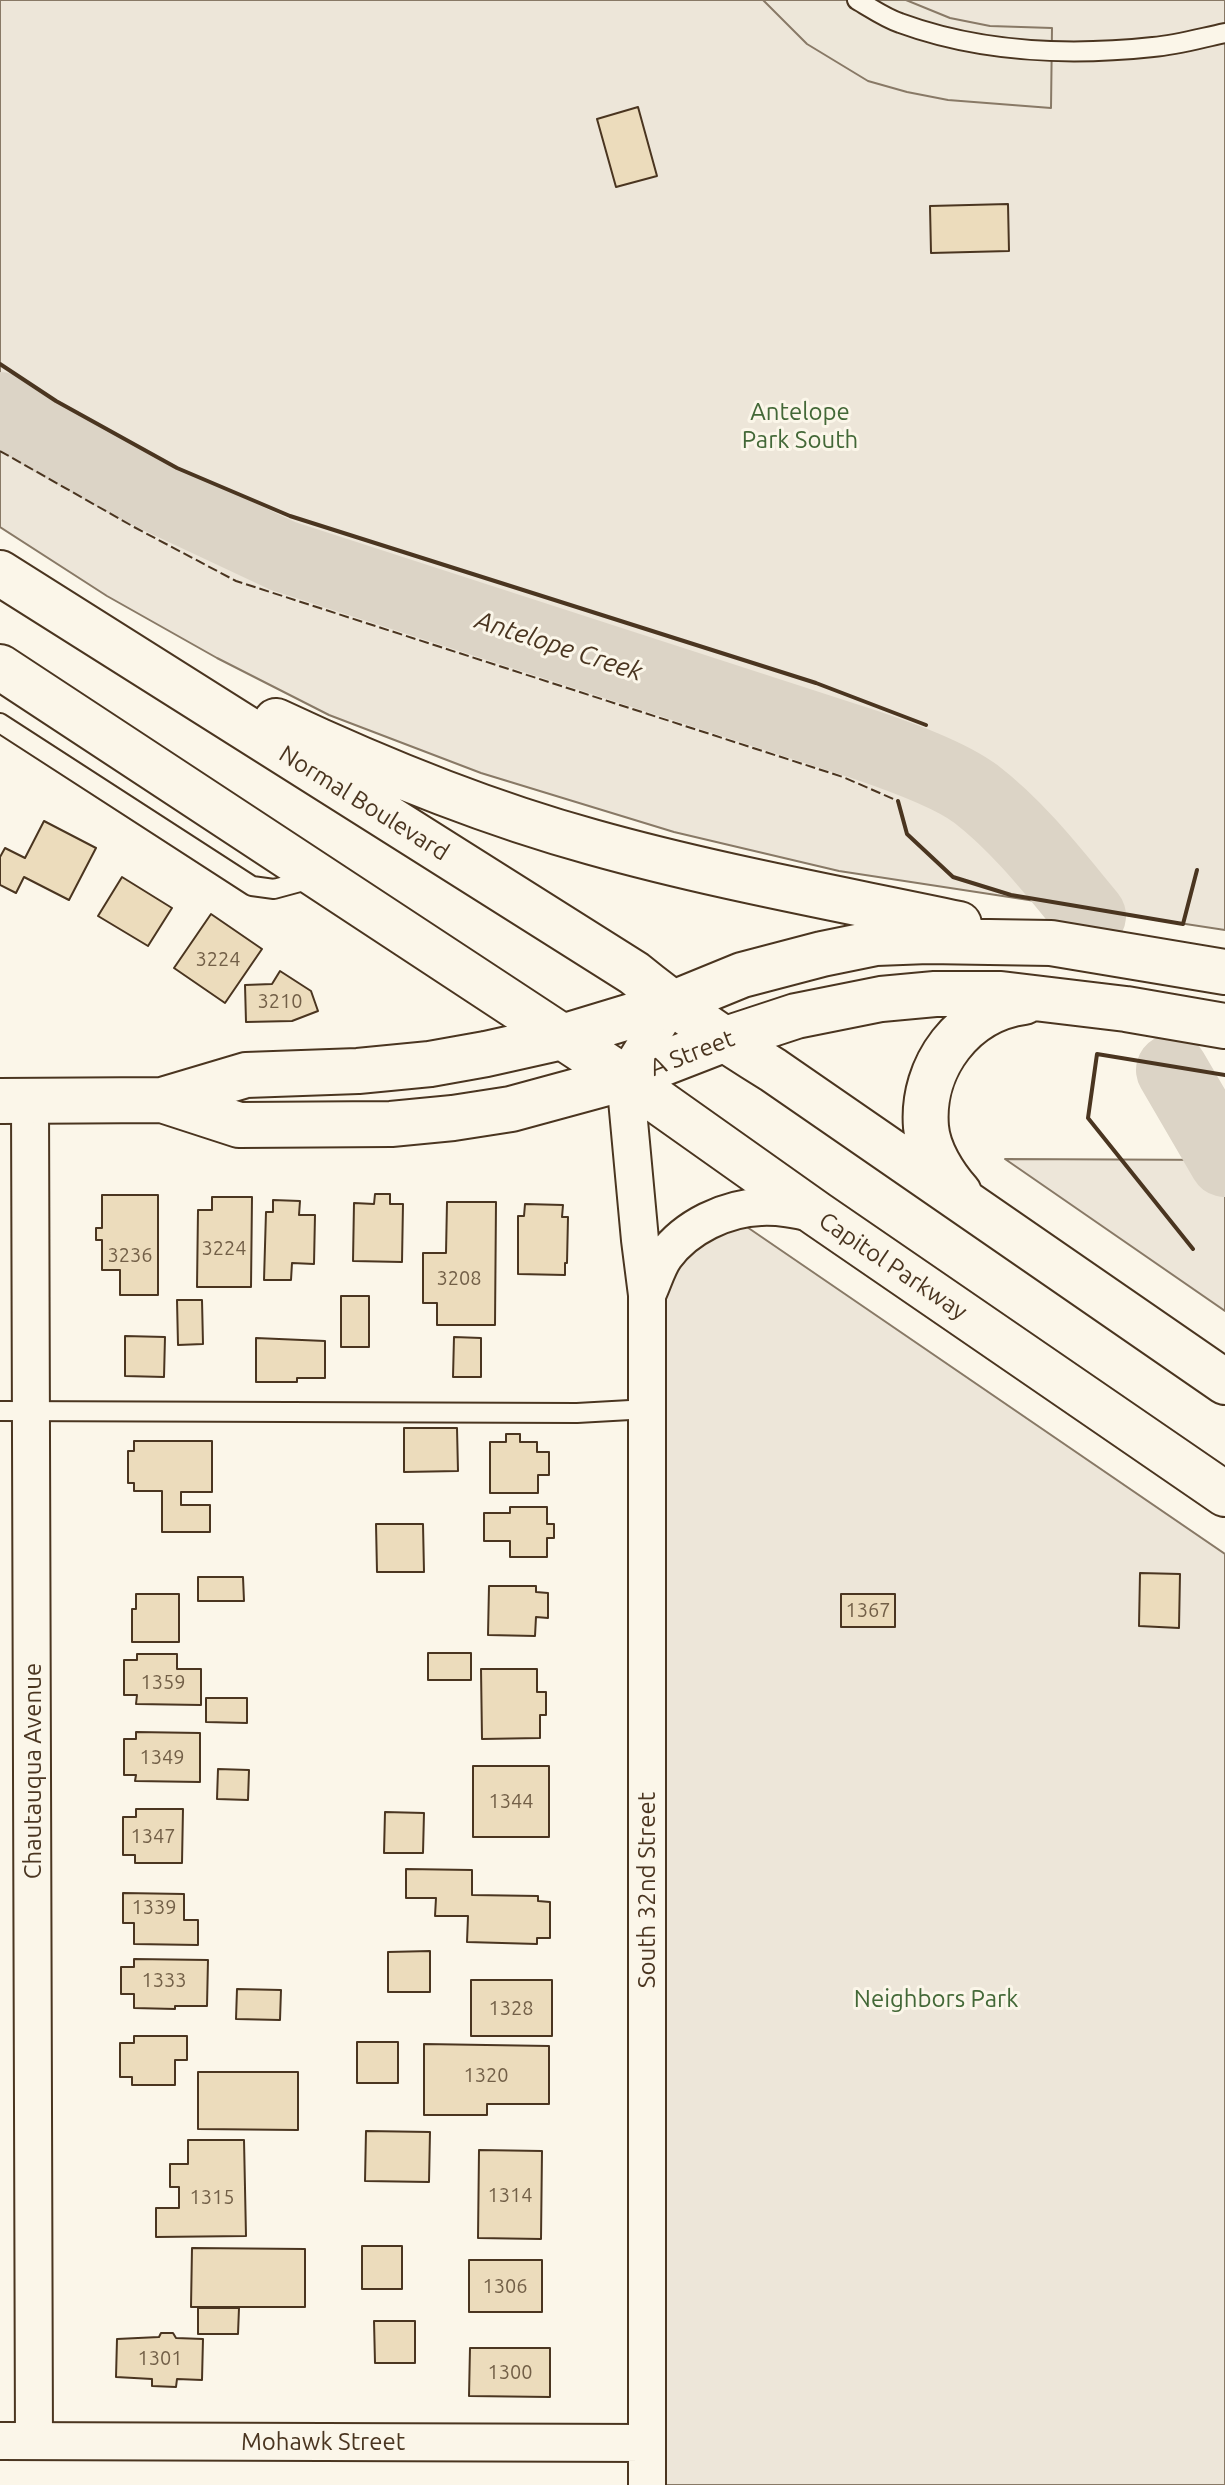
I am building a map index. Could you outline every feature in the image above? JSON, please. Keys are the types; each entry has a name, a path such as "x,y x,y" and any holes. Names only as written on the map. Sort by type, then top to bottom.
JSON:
{"main road":[{"name":"Normal Boulevard","path":"0,573 634,973 671,1004 723,1040"},
{"path":"86,629 314,739 441,792 514,818 661,860 1051,943"},
{"path":"0,667 562,1037"},
{"name":"A Street","path":"15,1101 162,1100 246,1075 358,1071 430,1064 562,1037 671,1004 742,975 876,943 1051,943 1225,972"},
{"name":"A Street","path":"162,1100 239,1125 391,1124 453,1118 511,1109 625,1078 796,1016 881,999 1001,994 1113,1007 1225,1026"},
{"path":"977,1212 949,1182 931,1147 926,1128 930,1088 937,1064 947,1047 977,1019 1001,1006 1038,999"},
{"name":"Capitol Parkway","path":"562,1037 1225,1494"},
{"path":"723,1040 773,1070 1225,1382"}],"street":[{"path":"625,1078 671,1004"},
{"name":"South 32nd Street","path":"625,1078 647,1295 647,2485"},
{"name":"Chautauqua Avenue","path":"15,1101 17,2441"},
{"name":"South 32nd Street","path":"647,1295 663,1258 675,1244 689,1232 717,1217 763,1207 817,1214"},
{"name":"Mohawk Street","path":"17,2441 646,2443"}],"lane":[{"path":"857,0 897,22 948,38 1004,47 1068,51 1154,47 1225,33"},
{"path":"0,723 252,886 274,889 319,877"},
{"path":"16,1411 577,1413 648,1409"}],"green space":[{"name":"Antelope Park South","path":"0,0 1225,0 1225,930 839,871 674,832 481,773 329,715 217,658 107,596 0,527"},
{"path":"1005,1159 1225,1160 1225,1311"},
{"name":"Neighbors Park","path":"728,1214 1225,1554 1225,2485 647,2485 647,1295"}],"shaded area":[{"path":"763,0 906,0 950,18 990,26 1052,28 1051,108 948,100 868,81 807,44"}],"building":[{"path":"638,107 657,176 616,187 597,119"},
{"path":"1008,204 1009,251 931,253 930,206"},
{"path":"44,821 96,848 69,900 24,877 16,893 0,885 0,857 5,848 25,858"},
{"path":"122,877 172,908 148,946 98,916"},
{"path":"211,914 262,949 225,1003 174,968"},
{"path":"280,971 311,991 318,1011 292,1021 246,1022 245,985 272,984"},
{"path":"375,1194 390,1194 390,1204 403,1204 402,1262 353,1261 354,1203 374,1204"},
{"path":"102,1195 158,1195 158,1295 120,1295 120,1270 102,1270 102,1240 96,1240 96,1228 102,1228"},
{"path":"212,1197 252,1197 251,1287 197,1287 198,1210 212,1210"},
{"path":"273,1200 300,1201 299,1215 315,1215 314,1264 292,1263 291,1280 264,1280 266,1212 273,1212"},
{"path":"447,1202 496,1202 495,1325 437,1325 437,1303 423,1303 423,1253 446,1253"},
{"path":"525,1204 563,1205 562,1217 568,1217 565,1275 518,1274 518,1216 524,1216"},
{"path":"341,1296 369,1296 369,1347 341,1347"},
{"path":"177,1300 202,1300 203,1344 178,1345"},
{"path":"125,1336 165,1337 164,1377 125,1376"},
{"path":"454,1337 481,1338 481,1377 453,1377"},
{"path":"256,1338 325,1341 325,1378 256,1382"},
{"path":"404,1428 457,1428 458,1471 404,1472"},
{"path":"506,1434 520,1434 520,1442 537,1442 537,1452 549,1452 549,1475 538,1475 538,1493 490,1493 490,1442 506,1442"},
{"path":"134,1441 212,1441 212,1492 181,1492 181,1505 210,1505 210,1532 162,1532 162,1491 134,1491 134,1483 128,1483 128,1451 134,1451"},
{"path":"510,1507 547,1507 547,1524 554,1524 554,1538 547,1538 547,1557 510,1557 510,1541 484,1541 484,1513 510,1513"},
{"path":"376,1524 423,1524 424,1572 377,1572"},
{"path":"1140,1573 1180,1574 1179,1628 1139,1626"},
{"path":"198,1577 243,1577 244,1601 198,1601"},
{"path":"489,1586 536,1586 536,1592 548,1593 548,1618 536,1617 535,1636 488,1635"},
{"path":"136,1594 179,1594 179,1642 132,1642 132,1609 136,1609"},
{"path":"841,1594 895,1594 895,1627 841,1627"},
{"path":"428,1653 471,1653 471,1680 428,1680"},
{"path":"137,1654 177,1654 177,1669 201,1669 201,1705 136,1704 137,1695 124,1695 124,1660 137,1660"},
{"path":"481,1669 537,1669 537,1692 546,1692 546,1715 540,1715 540,1738 482,1739"},
{"path":"206,1698 247,1698 247,1723 206,1722"},
{"path":"136,1732 200,1733 200,1782 135,1781 136,1775 124,1775 124,1739 136,1739"},
{"path":"473,1766 549,1766 549,1837 473,1837"},
{"path":"218,1769 249,1770 248,1800 217,1799"},
{"path":"136,1809 183,1809 182,1863 135,1863 135,1855 123,1855 123,1817 136,1817"},
{"path":"385,1812 424,1813 423,1853 384,1853"},
{"path":"406,1869 472,1870 472,1895 538,1896 538,1901 550,1902 550,1938 537,1938 537,1944 467,1942 468,1916 435,1916 436,1898 406,1898"},
{"path":"123,1893 184,1894 184,1920 198,1920 198,1945 134,1944 134,1923 123,1923"},
{"path":"430,1951 430,1992 388,1992 388,1952"},
{"path":"134,1959 208,1960 207,2006 134,2008 134,1994 121,1994 121,1967 134,1967"},
{"path":"471,1980 552,1980 552,2036 471,2036"},
{"path":"237,1989 281,1990 280,2020 236,2019"},
{"path":"134,2036 187,2036 187,2060 175,2060 175,2085 132,2085 132,2077 120,2077 120,2043 134,2043"},
{"path":"357,2042 398,2042 398,2083 357,2083"},
{"path":"424,2044 549,2046 549,2104 487,2104 487,2115 424,2115"},
{"path":"198,2072 298,2072 298,2130 198,2129"},
{"path":"366,2131 430,2132 429,2182 365,2181"},
{"path":"188,2140 244,2140 246,2236 156,2237 156,2208 179,2208 179,2187 170,2187 170,2164 188,2164"},
{"path":"479,2150 542,2151 541,2239 478,2238"},
{"path":"362,2246 402,2246 402,2289 362,2289"},
{"path":"192,2248 305,2249 305,2307 191,2307"},
{"path":"469,2260 542,2260 542,2312 469,2312"},
{"path":"198,2308 239,2308 238,2334 198,2334"},
{"path":"374,2321 415,2321 415,2363 375,2363"},
{"path":"161,2333 173,2333 176,2338 203,2339 202,2380 177,2379 176,2387 152,2386 152,2379 116,2377 117,2339 159,2337"},
{"path":"470,2348 550,2348 550,2397 469,2396"}],"waterway":[{"name":"Antelope Creek","path":"0,408 136,487 283,556 869,746 939,773 976,794 1007,822 1090,916"},
{"name":"Antelope Creek","path":"1172,1070 1225,1161"}],"fence":[{"path":"0,451 236,581 843,777 898,801 907,834 953,877 1011,895 1183,924"}],"wall":[{"path":"0,364 56,401 177,468 290,516 816,683 926,725"},
{"path":"898,801 907,834 953,877 1011,895 1183,924 1197,870"},
{"path":"1193,1249 1088,1118 1097,1054 1225,1075"}]}
